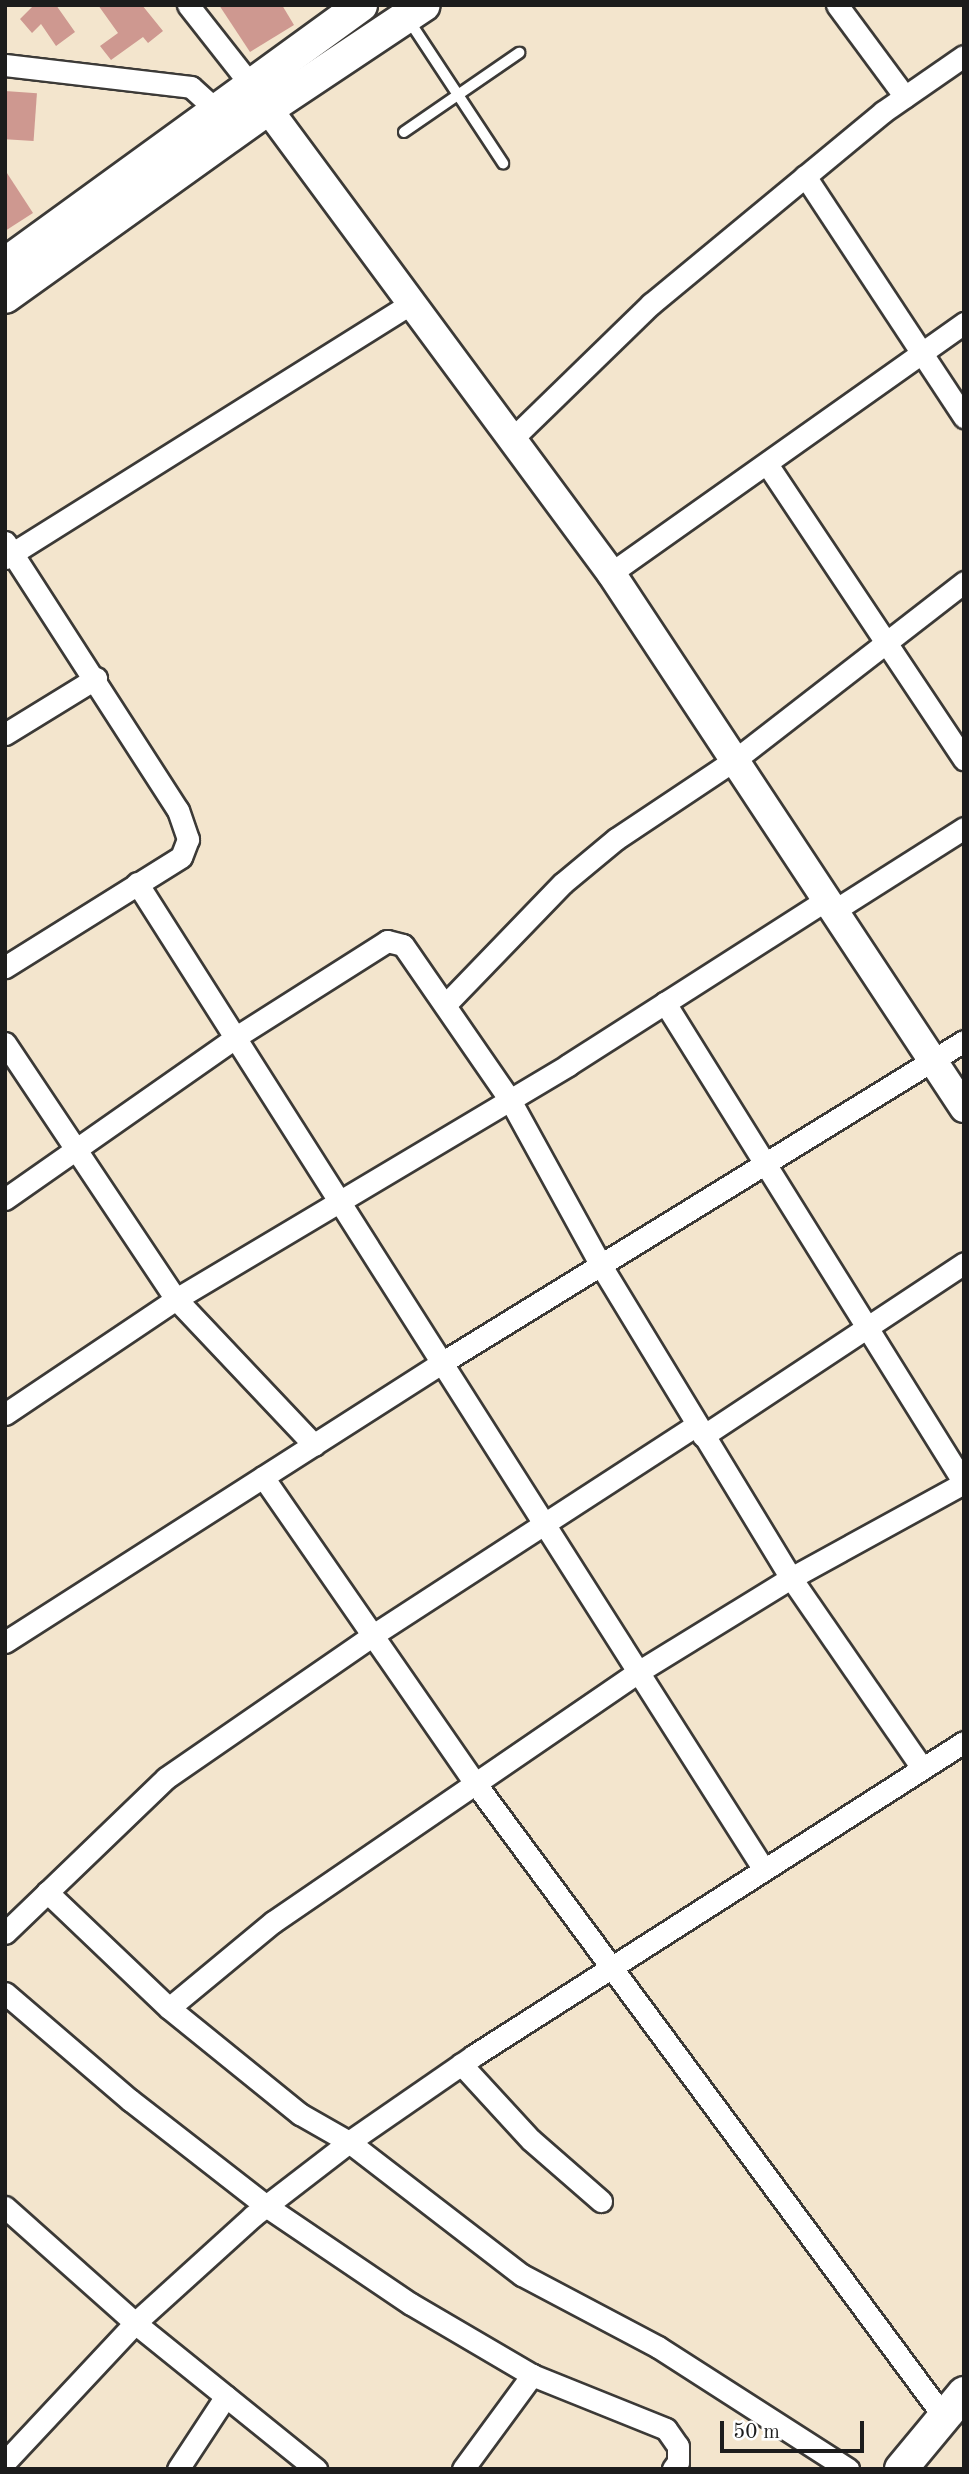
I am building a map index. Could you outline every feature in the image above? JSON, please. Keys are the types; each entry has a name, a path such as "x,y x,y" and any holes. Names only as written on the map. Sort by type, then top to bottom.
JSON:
{"main road":[{"path":"5,297 259,97 361,5"},
{"path":"259,97 416,11"},
{"path":"5,264 227,121"},
{"path":"901,2469 957,2412"},
{"path":"928,2469 957,2412"}],"street":[{"path":"188,5 259,97 510,441 611,572 964,1108"},
{"path":"837,5 905,97"},
{"path":"5,46 14,66 191,87 227,121"},
{"path":"510,441 651,304 905,97 964,57"},
{"path":"805,176 964,416"},
{"path":"5,967 181,856 188,839 178,810 96,678 8,551 409,305"},
{"path":"611,572 768,464 964,323"},
{"path":"768,464 883,642 964,759"},
{"path":"446,1004 563,883 616,839 736,759 883,642 964,582"},
{"path":"5,734 96,678"},
{"path":"5,1414 176,1299 510,1100 665,1003 964,828"},
{"path":"137,883 764,1870"},
{"path":"5,1199 236,1037 387,941 403,945 510,1100 600,1264 699,1431 791,1578 922,1768"},
{"path":"169,2008 274,1922 475,1781 638,1672 791,1578 964,1483 767,1160 665,1003"},
{"path":"5,1642 443,1362 964,1041"},
{"path":"5,1043 176,1299 314,1445"},
{"path":"5,1933 166,1778 373,1635 545,1524 868,1328 964,1263"},
{"path":"263,1476 475,1781 613,1969 957,2412"},
{"path":"5,2462 135,2323 266,2206 349,2142 461,2064 964,1742"},
{"path":"47,1892 169,2008 300,2114 349,2142 522,2275 658,2347 848,2469"},
{"path":"5,1993 130,2100 266,2206 411,2304 532,2375 666,2429 678,2446 678,2462 673,2469"},
{"path":"461,2064 531,2140 601,2201"},
{"path":"5,2207 135,2323 316,2469"},
{"path":"463,2469 532,2375"},
{"path":"178,2469 226,2396"}],"lane":[{"path":"416,11 458,95 503,163"},
{"path":"404,132 519,53"}],"building":[{"path":"34,5 56,5 75,32 56,46 41,24 32,33 20,19"},
{"path":"98,5 142,5 163,31 148,43 143,37 111,60 100,46 118,33"},
{"path":"219,5 282,5 294,25 250,52"},
{"path":"5,91 37,93 34,141 5,139"},
{"path":"5,170 33,213 5,231"}]}
